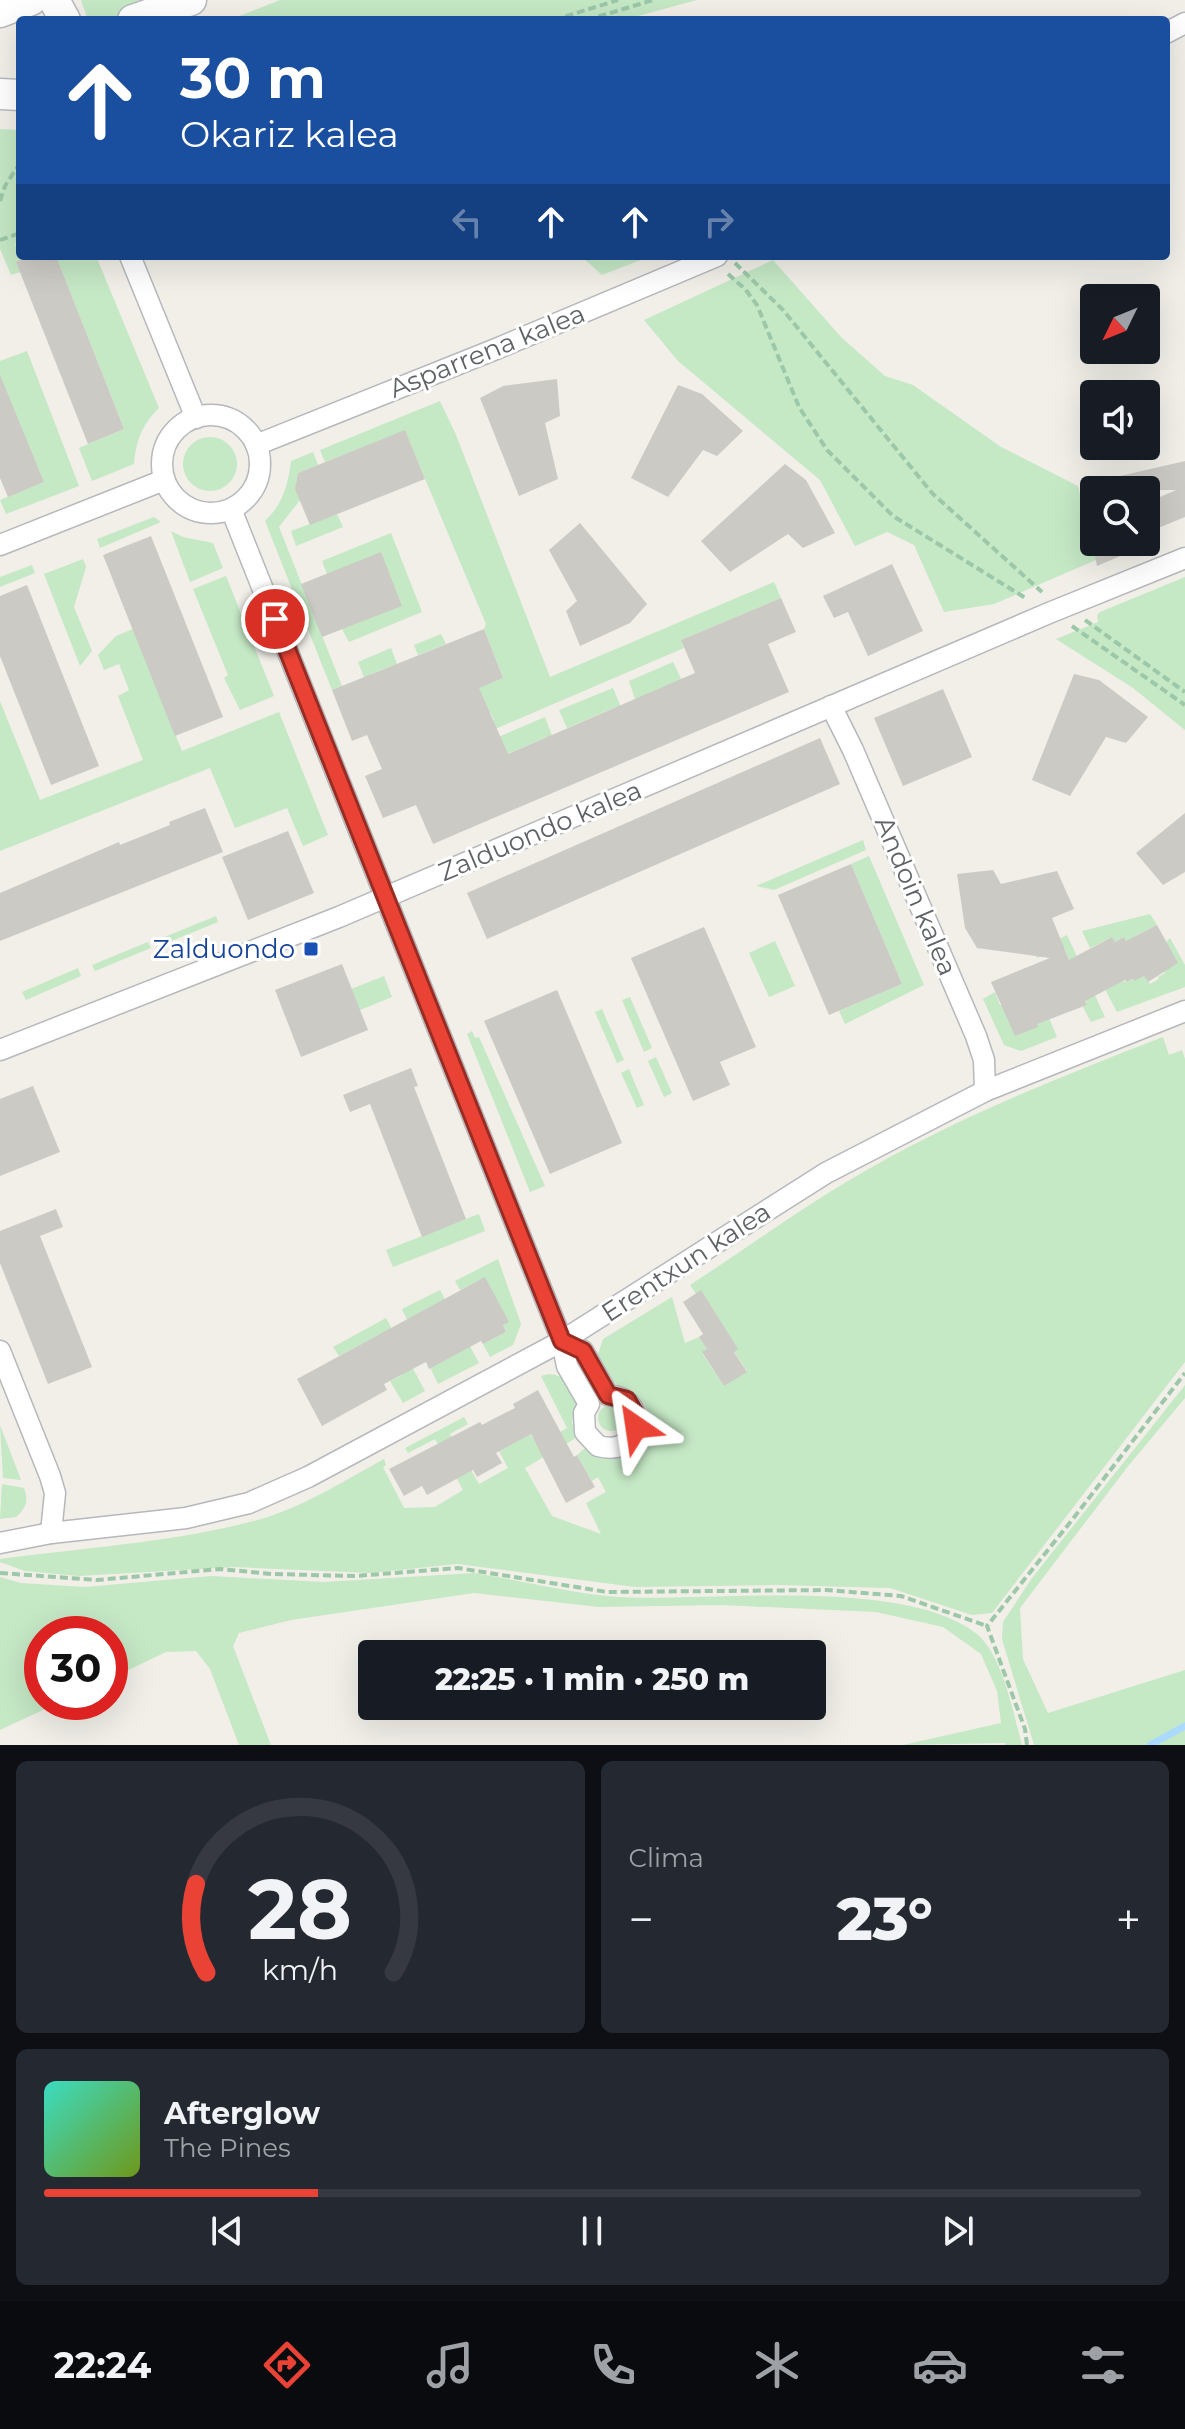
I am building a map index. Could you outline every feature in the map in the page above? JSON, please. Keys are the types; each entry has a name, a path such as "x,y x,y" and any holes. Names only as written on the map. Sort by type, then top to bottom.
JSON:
{"main road":[{"path":"0,12 31,0"},
{"path":"145,16 191,0"}],"street":[{"path":"132,260 196,418"},
{"name":"Asparrena kalea","path":"256,445 711,260"},
{"path":"214,415 231,420 246,430 256,445 261,463 257,482 247,498 231,509 216,513 186,507 174,497 164,480 162,464 166,444 178,428 196,418 214,415"},
{"path":"0,545 164,480"},
{"path":"231,509 562,1341 567,1366 589,1404 584,1413 585,1432 598,1446 608,1449 626,1443 636,1427 637,1417 633,1408 627,1400 608,1395 583,1351 562,1341"},
{"name":"Zalduondo kalea","path":"0,1050 385,897 831,706 1047,604 1075,603 1185,558"},
{"name":"Andoin kalea","path":"831,706 853,750 976,1036 984,1060 985,1091"},
{"name":"Erentxun kalea","path":"0,1543 51,1533 186,1518 249,1503 321,1471 562,1341 826,1173 985,1091 1185,1011"},
{"path":"0,1351 55,1493 51,1533"}],"path":[{"path":"567,16 618,0"},
{"path":"600,16 653,0"},
{"path":"0,201 16,169"},
{"path":"721,260 757,305 785,379 827,450 893,516 916,533 1047,604 1185,705"},
{"path":"722,260 783,310 932,493 1047,604"},
{"path":"1075,603 1080,616 1185,692"},
{"path":"987,1626 1185,1373"},
{"path":"0,1573 97,1580 220,1569 355,1576 458,1568 607,1592 827,1590 901,1596 987,1626"},
{"path":"987,1626 1025,1729 1027,1745"}],"green space":[{"path":"81,0 167,0 125,16 87,16"},
{"path":"280,0 697,0 638,16 239,16"},
{"path":"0,129 16,130 15,244 16,260 21,260 16,262 20,272 11,275 0,249"},
{"path":"58,260 98,260 159,408 141,433 134,464 92,481 79,448 124,429"},
{"path":"585,260 641,260 602,275"},
{"path":"773,260 842,338 885,376 913,385 1001,447 1078,486 1080,556 1095,556 1096,560 994,604 944,612 914,545 887,532 855,546 820,480 678,361 644,320"},
{"path":"27,351 79,486 6,514 0,500 44,482 0,377 0,361"},
{"path":"440,401 550,677 774,582 781,598 681,640 684,648 481,735 494,720 490,712 390,744 358,662 391,648 397,664 371,674 390,722 503,678 484,629 486,624 405,431 325,462 320,450"},
{"path":"210,437 229,445 237,464 229,483 210,491 191,483 183,464 191,445"},
{"path":"313,452 318,465 298,473 296,484 300,500 279,527 342,686 332,690 265,521 284,494 291,461"},
{"path":"337,514 343,527 296,546 291,531"},
{"path":"154,517 161,522 100,548 97,539"},
{"path":"171,531 183,537 213,543 223,568 190,582"},
{"path":"391,533 422,612 349,642 342,629 401,606 327,574 322,561"},
{"path":"83,559 86,567 74,607 92,651 80,666 44,574"},
{"path":"32,565 35,573 0,587 0,577"},
{"path":"226,576 274,696 240,710 224,678 228,675 193,589"},
{"path":"1185,577 1185,730 1133,688 1056,639 1098,622 1100,612"},
{"path":"133,629 182,751 279,712 328,835 303,846 287,808 235,828 210,768 0,851 0,701 40,800 143,760 118,696 129,690 119,664 104,670 98,655 116,636"},
{"path":"441,634 446,644 418,655 414,645"},
{"path":"673,662 684,685 635,699 629,681"},
{"path":"613,688 623,712 616,707 567,728 559,710"},
{"path":"545,717 554,741 547,737 503,756 468,750"},
{"path":"863,840 866,850 774,890 756,886"},
{"path":"869,856 924,985 845,1024 839,1011 902,984 851,864"},
{"path":"1150,914 1157,925 1135,936 1129,946 1124,937 1115,942 1112,937 1090,948 1082,931"},
{"path":"216,916 218,922 164,944 162,938"},
{"path":"1067,935 1105,1017 1091,1022 1083,1007 1087,1005 1064,947 1037,958 1034,951"},
{"path":"1170,938 1185,965 1185,987 1117,1012 1097,974 1126,982 1144,976 1150,984 1177,963 1166,942"},
{"path":"775,941 795,986 769,997 749,953"},
{"path":"148,942 151,948 95,971 92,965"},
{"path":"78,968 81,976 26,1000 22,992"},
{"path":"384,976 392,997 360,1010 351,989"},
{"path":"1032,978 1057,1037 1021,1051 1004,1045 983,999 995,992 1000,1005 1003,1005 1020,982"},
{"path":"630,997 652,1048 644,1052 622,1000"},
{"path":"602,1009 624,1060 617,1063 595,1012"},
{"path":"472,1031 475,1038 479,1037 545,1186 530,1192 467,1034"},
{"path":"1163,1037 1169,1055 1182,1050 1185,1059 1185,1362 992,1613 972,1615 890,1588 779,1585 635,1587 457,1564 370,1573 234,1567 79,1576 25,1571 0,1562 0,1559 169,1538 268,1517 313,1498 384,1459 386,1465 383,1467 404,1508 435,1507 463,1490 435,1439 408,1453 405,1448 464,1417 468,1424 450,1434 479,1484 508,1468 499,1451 530,1434 537,1445 567,1428 541,1376 548,1374 563,1379 577,1400 572,1422 576,1438 525,1468 552,1516 601,1534 586,1503 606,1492 598,1477 592,1481 577,1455 585,1448 608,1456 631,1450 646,1433 649,1421 643,1403 606,1372 598,1354 603,1339 672,1297 685,1343 699,1337 707,1349 702,1353 724,1386 747,1371 690,1285 853,1178 928,1137 1005,1101"},
{"path":"656,1057 672,1093 664,1097 648,1061"},
{"path":"629,1069 644,1105 637,1108 621,1073"},
{"path":"479,1214 485,1231 393,1267 386,1250"},
{"path":"498,1259 521,1324 513,1345 490,1357 483,1344 506,1332 503,1325 508,1322 485,1278 460,1290 455,1281"},
{"path":"440,1290 479,1363 438,1384 402,1309"},
{"path":"386,1318 425,1391 403,1403 390,1381 402,1375 378,1335 339,1356 333,1347"},
{"path":"1185,1385 1185,1398 1129,1465 1020,1608 1023,1659 1048,1713 1185,1670 1185,1745 1034,1745 1002,1639 1003,1622 1032,1578"},
{"path":"611,1405 620,1409 624,1418 620,1427 611,1431 602,1427 598,1418 602,1409"},
{"path":"0,1425 21,1480 3,1478"},
{"path":"2,1484 24,1488 26,1504 16,1517 0,1519"},
{"path":"474,1573 618,1597 805,1596 903,1604 945,1616 977,1634 986,1644 1006,1686 1022,1745 903,1745 1001,1723 997,1691 981,1654 943,1627 876,1612 723,1605 599,1607 474,1593 291,1620 239,1633 233,1646 271,1745 239,1745 210,1669 196,1651 166,1652 128,1670 128,1616 24,1616 24,1719 0,1730 0,1577 21,1583 85,1587 211,1576 324,1582"}],"building":[{"path":"58,260 124,429 88,444 16,262"},
{"path":"0,375 44,482 8,497 0,478"},
{"path":"557,379 560,416 545,423 558,479 519,496 480,398 503,386"},
{"path":"678,385 702,394 743,431 717,456 703,450 668,497 631,478"},
{"path":"405,430 425,479 310,525 295,489 298,473"},
{"path":"1185,461 1185,517 1160,527 1160,497 1176,490 1160,490 1160,476 1120,476"},
{"path":"785,464 806,480 835,533 803,548 788,534 730,572 701,541"},
{"path":"580,523 647,604 630,623 580,646 566,611 577,601 549,550"},
{"path":"151,536 223,717 175,736 103,555"},
{"path":"381,552 402,606 322,637 301,584"},
{"path":"1095,556 1120,556 1097,566"},
{"path":"892,564 923,631 868,656 848,612 834,618 823,596"},
{"path":"27,585 99,766 51,785 0,656 0,596"},
{"path":"781,598 796,632 768,644 789,692 433,844 416,805 383,818 365,776 382,769 367,735 352,741 332,690 484,629 503,678 479,688 508,754 695,673 681,640"},
{"path":"1074,674 1099,680 1148,717 1126,743 1106,737 1070,796 1032,780"},
{"path":"943,689 972,757 903,786 874,718"},
{"path":"820,738 840,784 487,939 467,893"},
{"path":"205,808 223,852 0,941 0,893"},
{"path":"1185,813 1185,872 1163,885 1136,853"},
{"path":"288,831 314,893 248,920 222,857"},
{"path":"851,864 902,984 829,1015 778,895"},
{"path":"993,870 1001,884 1057,871 1074,909 1052,918 1069,960 1112,937 1115,942 1124,937 1126,941 1157,925 1178,963 1148,982 1144,976 1134,981 1125,980 1085,1001 1087,1005 1015,1036 991,982 1050,958 977,948 965,928 957,874"},
{"path":"704,927 756,1047 720,1062 730,1085 693,1101 631,958"},
{"path":"342,964 368,1030 301,1057 275,990"},
{"path":"557,990 622,1143 550,1174 484,1021"},
{"path":"411,1068 418,1086 414,1087 466,1219 422,1237 370,1104 350,1112 343,1095"},
{"path":"33,1086 60,1152 0,1176 0,1099"},
{"path":"56,1209 63,1227 40,1236 92,1367 48,1384 0,1263 0,1231"},
{"path":"485,1277 509,1322 503,1325 506,1332 483,1344 481,1341 429,1369 426,1362 384,1384 387,1390 322,1426 297,1379"},
{"path":"701,1290 738,1349 734,1352 747,1372 724,1386 702,1352 707,1349 699,1337 703,1334 683,1302"},
{"path":"538,1390 574,1457 577,1455 595,1487 566,1503 531,1434 496,1453 502,1463 477,1477 473,1470 427,1495 422,1486 404,1496 389,1469 480,1422 482,1425 515,1408 513,1404"}],"waterway":[{"path":"1150,1745 1185,1726"}],"place":[{"name":"Zalduondo","path":"311,949"}],"route":[{"path":"275,619 562,1341 583,1351 608,1395 627,1400 637,1417 636,1427"}]}
